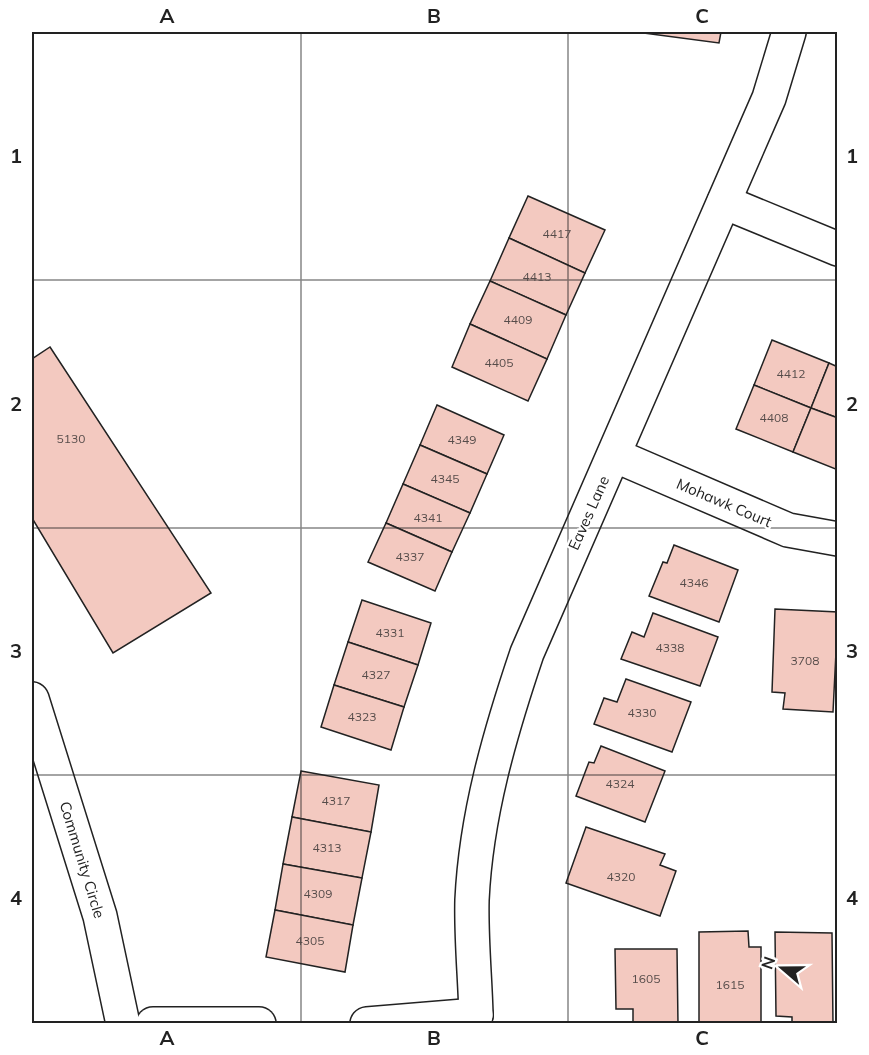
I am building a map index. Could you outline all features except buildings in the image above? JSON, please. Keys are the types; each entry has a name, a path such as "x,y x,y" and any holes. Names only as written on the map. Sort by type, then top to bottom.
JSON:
{"street":[{"name":"Eaves Lane","path":"485,1019 472,899 484,807 500,734 527,653 769,98 789,32"},
{"path":"724,202 837,249"},
{"name":"Mohawk Court","path":"614,455 778,526 837,539"},
{"name":"Community Circle","path":"32,699 100,916 123,1023"},
{"path":"367,1023 485,1019"},
{"path":"153,1023 259,1023"}]}
